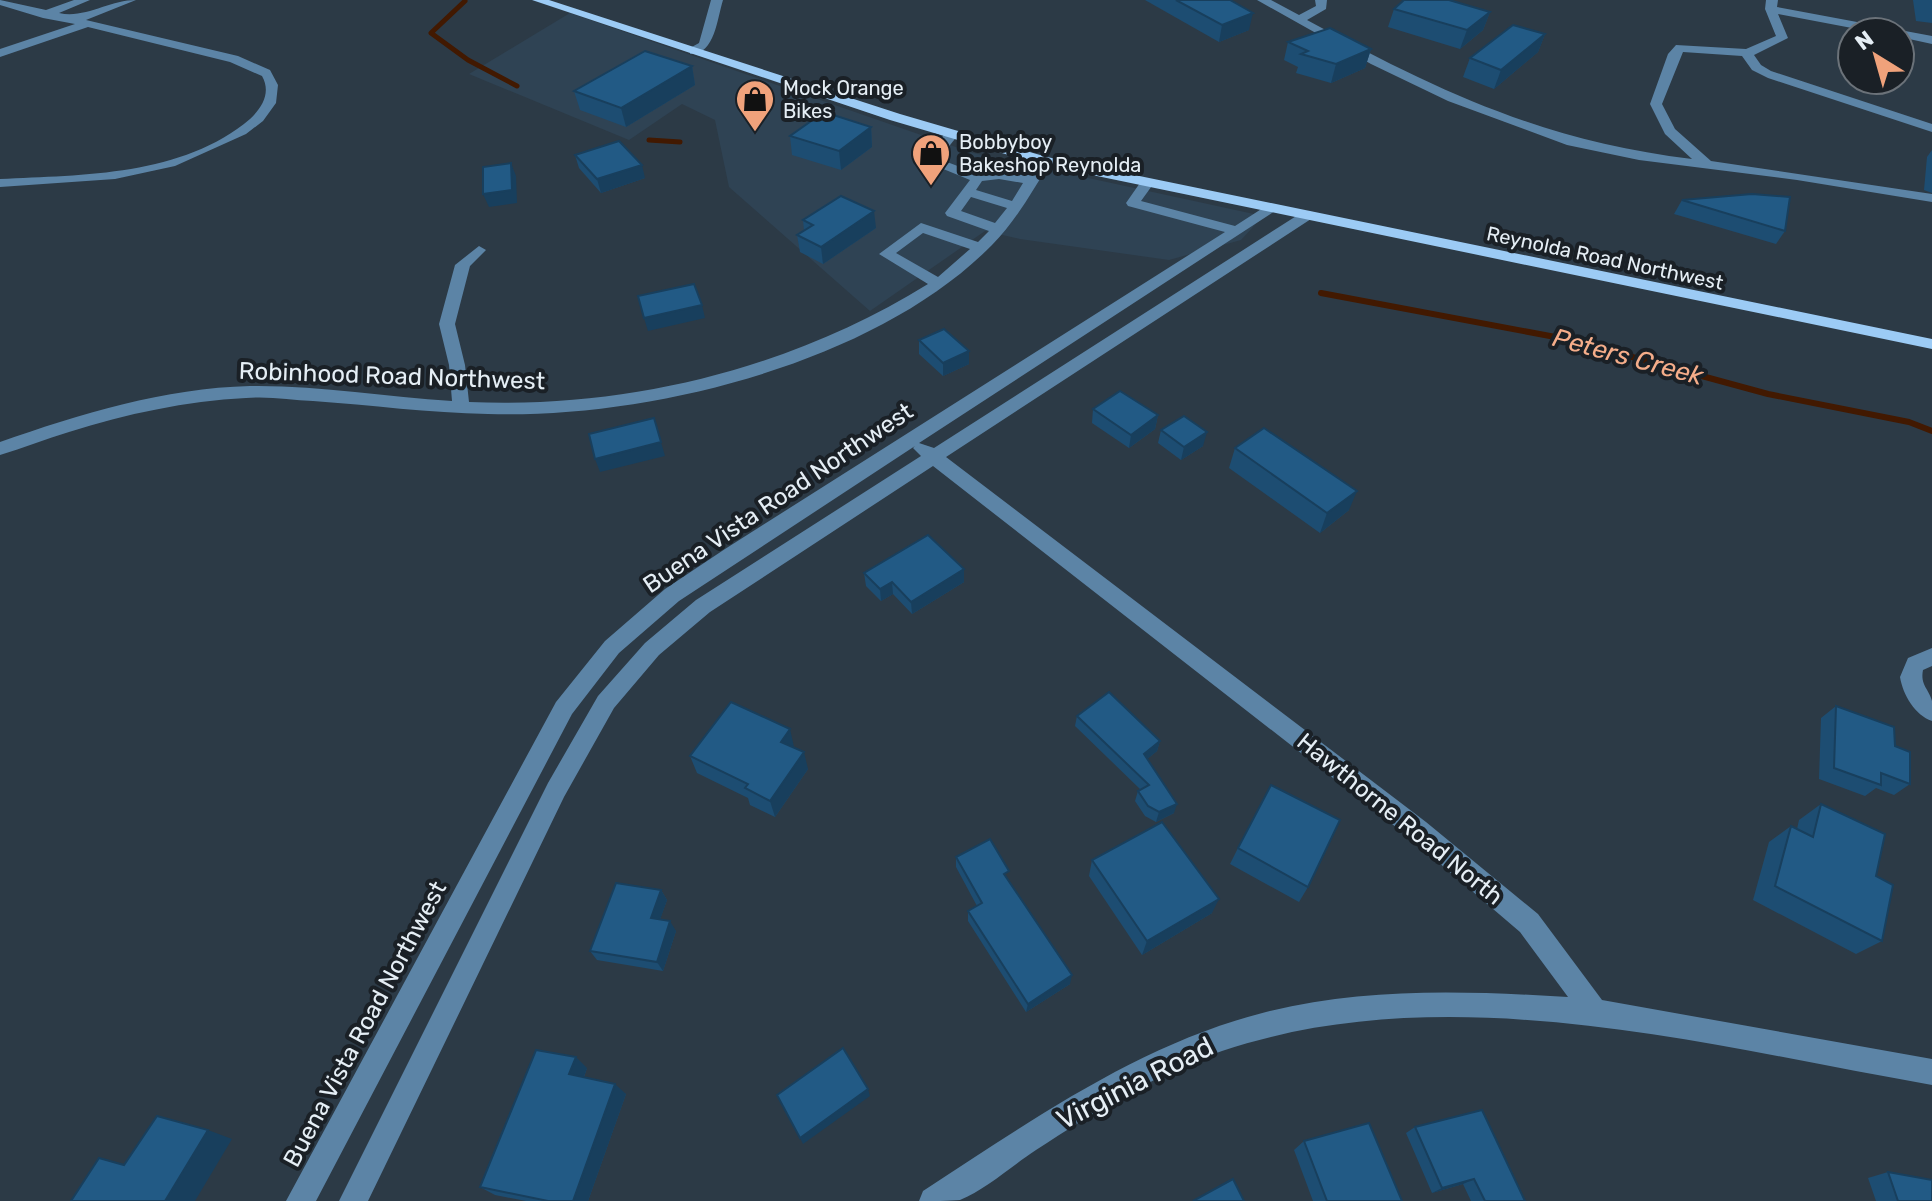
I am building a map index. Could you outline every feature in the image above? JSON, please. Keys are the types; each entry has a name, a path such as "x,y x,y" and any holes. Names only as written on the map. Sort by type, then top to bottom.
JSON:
{"main road":[{"name":"Reynolda Road Northwest","path":"538,0 951,135 1044,161 1932,344"}],"street":[{"path":"43,15 84,0"},
{"path":"71,21 130,0"},
{"path":"694,51 704,45 717,0"},
{"path":"1263,0 1412,79 1503,119 1607,150 1932,198"},
{"path":"1299,20 1322,7 1321,0"},
{"path":"0,2 43,15 195,49 254,67 271,79 273,90 271,101 255,121 202,154 157,169 119,176 0,183"},
{"path":"1706,164 1670,131 1656,104 1660,93 1680,48 1747,53 1782,38 1771,5"},
{"path":"1771,5 1836,20"},
{"path":"0,17 27,10"},
{"path":"0,53 86,24"},
{"path":"1747,53 1749,61 1760,70 1784,80 1932,128"},
{"path":"951,135 931,161 978,178 999,175 1032,180"},
{"name":"Robinhood Road Northwest","path":"0,449 54,428 118,411 180,399 235,393 513,409 631,398 738,375 843,337 892,312 938,283 981,248 998,229 1044,161"},
{"path":"978,178 952,213 998,229"},
{"path":"1147,183 1133,203 1238,231"},
{"path":"1172,214 1188,191"},
{"path":"967,192 1015,206"},
{"name":"Buena Vista Road Northwest","path":"300,1201 564,708 612,647 672,595 1271,209"},
{"name":"Buena Vista Road Northwest","path":"353,1201 556,790 606,702 652,649 703,606 1306,216"},
{"path":"938,283 886,254 921,227 981,248"},
{"path":"461,407 457,365 447,324 463,265 479,250"},
{"name":"Hawthorne Road North","path":"911,440 1418,830 1529,923 1595,1012"},
{"path":"1932,657 1915,664 1910,676 1914,691 1932,712"},
{"name":"Virginia Road","path":"933,1201 1052,1124 1145,1071 1222,1038 1295,1019 1386,1009 1488,1005 1595,1012"},
{"path":"1595,1012 1932,1072"}],"shaded area":[{"path":"570,13 973,153 1263,216 1241,240 1169,260 1020,239 985,231 870,311 729,187 715,120 682,104 629,140 469,74"}],"building":[{"path":"1176,0 1230,0 1253,13 1222,25"},
{"path":"1404,0 1449,0 1490,12 1467,30 1394,9"},
{"path":"1513,25 1545,34 1501,70 1470,58"},
{"path":"1330,28 1371,49 1336,64 1301,54 1308,51 1288,42"},
{"path":"645,51 692,66 621,108 574,91"},
{"path":"824,112 871,127 839,151 790,136"},
{"path":"619,141 642,165 597,179 575,155"},
{"path":"511,163 512,190 483,194 483,167"},
{"path":"1752,194 1790,197 1785,231 1682,200"},
{"path":"841,196 874,211 821,247 797,235 813,225 803,220"},
{"path":"694,284 702,305 644,318 638,296"},
{"path":"944,329 969,351 943,363 919,340"},
{"path":"1120,391 1158,415 1131,435 1093,409"},
{"path":"1184,416 1207,432 1184,447 1161,430"},
{"path":"654,418 661,442 595,459 589,434"},
{"path":"1264,428 1357,491 1327,513 1235,448"},
{"path":"928,535 964,569 911,602 892,582 880,589 864,573"},
{"path":"1109,692 1160,741 1144,754 1177,804 1159,812 1148,806 1138,791 1149,785 1077,716"},
{"path":"731,702 790,729 781,742 804,752 770,801 745,788 748,784 690,756"},
{"path":"1836,706 1894,727 1895,746 1910,752 1910,784 1881,773 1881,785 1834,768"},
{"path":"1271,785 1340,820 1308,887 1238,848"},
{"path":"1821,804 1885,834 1876,876 1893,885 1882,941 1775,886 1791,826 1813,837"},
{"path":"1162,822 1219,899 1147,941 1092,860"},
{"path":"990,839 1009,871 1004,874 1072,975 1028,1004 968,911 982,903 956,857"},
{"path":"616,883 661,890 651,918 670,921 657,962 590,951"},
{"path":"843,1048 868,1089 800,1138 777,1095"},
{"path":"536,1050 576,1057 569,1074 615,1084 573,1201 548,1201 480,1187"},
{"path":"1482,1110 1525,1201 1485,1201 1474,1179 1442,1188 1415,1127"},
{"path":"157,1116 208,1130 165,1201 71,1201 99,1158 124,1165"},
{"path":"1369,1123 1402,1201 1327,1201 1304,1141"},
{"path":"1888,1172 1932,1180 1932,1201 1898,1201"},
{"path":"1233,1179 1244,1201 1193,1201"}],"waterway":[{"name":"Peters Creek","path":"465,1 431,33 468,60 517,86"},
{"name":"Peters Creek","path":"649,140 680,142"},
{"name":"Peters Creek","path":"1321,293 1566,339 1768,394 1909,422 1932,431"}],"place":[{"name":"Mock Orange Bikes","path":"755,133"},
{"name":"Bobbyboy Bakeshop Reynolda","path":"931,187"}]}
